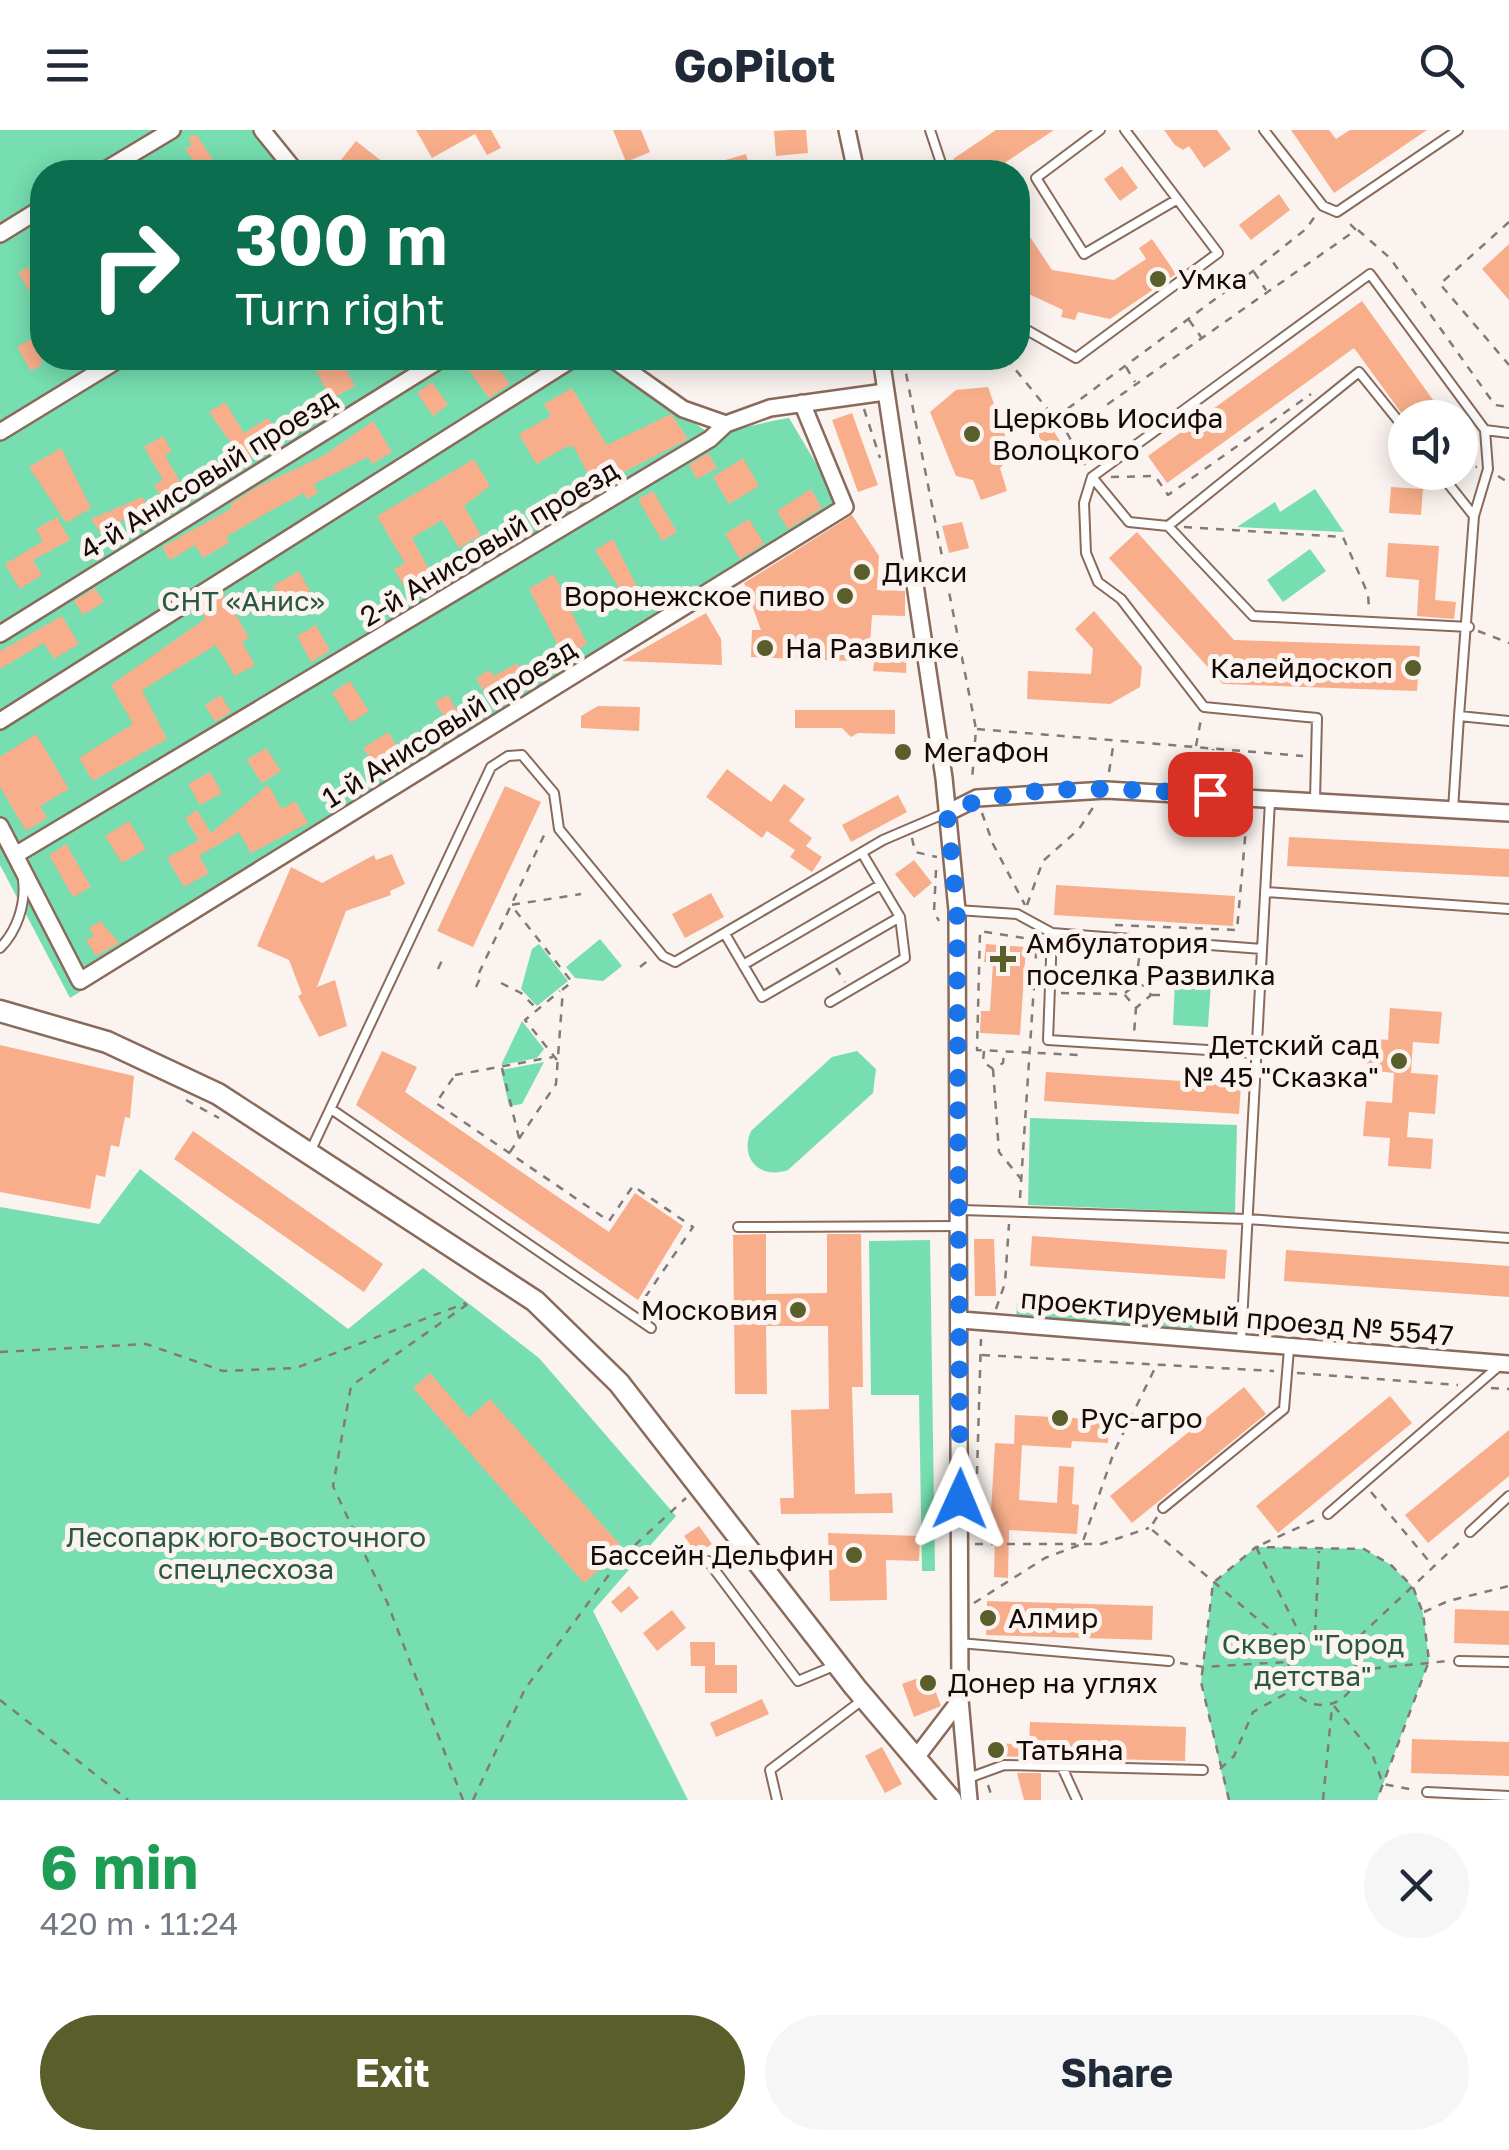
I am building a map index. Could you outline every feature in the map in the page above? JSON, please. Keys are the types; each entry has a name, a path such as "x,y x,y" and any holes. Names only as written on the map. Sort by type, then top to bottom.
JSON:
{"street":[{"path":"122,160 172,130"},
{"path":"262,130 286,160"},
{"path":"847,130 853,160"},
{"path":"0,234 30,215"},
{"path":"0,432 101,370"},
{"name":"4-й Анисовый проезд","path":"0,634 424,370"},
{"path":"0,721 555,370"},
{"path":"628,370 684,409 726,424"},
{"path":"883,370 947,813 961,1218 960,1700 969,1800"},
{"name":"2-й Анисовый проезд","path":"17,854 710,440 726,424 770,408 886,392"},
{"name":"1-й Анисовый проезд","path":"17,854 80,981 844,507 802,403"},
{"path":"947,813 977,798 1106,790 1270,796 1509,814"},
{"path":"0,826 17,854"},
{"path":"0,1011 123,1050 218,1094 536,1301 619,1384 864,1698 951,1800"},
{"name":"проектируемый проезд № 5547","path":"962,1320 1289,1349 1506,1363"},
{"path":"915,1759 960,1700"}],"lane":[{"path":"930,130 940,160"},
{"path":"1100,130 1036,178 1084,254 1176,200"},
{"path":"1030,332 1076,358 1218,254 1124,130"},
{"path":"1264,130 1323,206 1337,212 1458,130"},
{"path":"1315,800 1317,718 1204,707 1121,599 1098,582 1086,553 1084,503 1092,477 1370,274 1484,430 1488,469 1474,516 1453,810"},
{"path":"1168,526 1360,372 1388,408"},
{"path":"1484,430 1509,433"},
{"path":"1092,477 1129,522 1168,526 1253,616 1468,627"},
{"path":"1453,490 1474,516"},
{"path":"1459,716 1509,720"},
{"path":"310,1152 490,767 508,756 522,755 554,793 556,821 668,961 680,960 862,853 947,813"},
{"path":"1240,1345 1270,796"},
{"path":"830,1002 906,958 900,918 862,853"},
{"path":"0,948 10,938 25,897 17,854"},
{"path":"743,965 880,884"},
{"path":"1264,892 1509,909"},
{"path":"951,916 1016,914 1052,932 1262,949"},
{"path":"724,934 762,996 900,918"},
{"path":"1052,932 1048,1040 1256,1053"},
{"path":"330,1108 651,1328"},
{"path":"738,1226 961,1218 1016,1211 1247,1219 1509,1238"},
{"path":"1164,1508 1284,1409 1289,1349"},
{"path":"1328,1514 1506,1363"},
{"path":"1470,1532 1509,1496"},
{"path":"708,1562 798,1681 837,1664"},
{"path":"959,1649 1168,1661"},
{"path":"1460,1660 1509,1662"},
{"path":"778,1800 770,1770 864,1698"},
{"path":"966,1779 1004,1765 1204,1770"},
{"path":"1062,1766 1077,1800"},
{"path":"1427,1792 1509,1796"}],"path":[{"path":"1055,418 1253,271 1306,229 1323,206"},
{"path":"1337,212 1390,258 1494,404 1509,406"},
{"path":"1509,222 1440,284 1509,365"},
{"path":"1066,433 1356,230"},
{"path":"1253,271 1266,290"},
{"path":"1188,319 1201,337"},
{"path":"1125,366 1136,383"},
{"path":"905,370 976,729 970,775 992,844 1026,906 1044,861 1078,829 1106,790 1114,740"},
{"path":"1016,370 1066,433 1092,477 1155,476 1168,495 1325,384"},
{"path":"1168,526 1343,537 1368,594 1370,622"},
{"path":"1468,627 1509,642"},
{"path":"1196,747 1204,707"},
{"path":"976,729 1308,756"},
{"path":"1210,794 1213,749"},
{"path":"1108,924 1237,930 1248,806"},
{"path":"476,987 547,828 556,821"},
{"path":"910,829 915,852 937,857 934,912 951,916"},
{"path":"511,905 581,894"},
{"path":"511,905 572,982 525,1020 556,1059"},
{"path":"976,1518 981,1339 1005,1283 1008,1225 1016,1211 1022,1180 1037,940 980,932"},
{"path":"1124,994 1136,984 1140,940"},
{"path":"438,969 444,956"},
{"path":"501,983 521,992 538,1009"},
{"path":"1136,984 1145,986 1151,995"},
{"path":"510,1153 556,1084 563,989"},
{"path":"1136,1008 1151,995 1164,995"},
{"path":"984,1050 983,1062 993,1069"},
{"path":"993,1069 1004,1064 1004,1052"},
{"path":"556,1059 454,1077 436,1103 609,1221 633,1186 693,1227 633,1316"},
{"path":"502,1067 519,1139"},
{"path":"993,1069 999,1152 1022,1180"},
{"path":"186,1100 220,1118"},
{"path":"0,1352 146,1344 223,1371 296,1368 422,1324 472,1301 351,1386 333,1486 387,1602 462,1800"},
{"path":"981,1355 1287,1372 1509,1390"},
{"path":"1082,1544 1114,1452 1156,1365"},
{"path":"1364,1483 1434,1568"},
{"path":"474,1800 525,1688 622,1557 697,1488"},
{"path":"974,1544 1101,1544 1150,1528 1164,1508"},
{"path":"1230,1800 1202,1682 1213,1583 1256,1547 1328,1514"},
{"path":"1150,1528 1294,1650"},
{"path":"1348,1647 1470,1532"},
{"path":"974,1560 975,1534"},
{"path":"971,1590 970,1607 1045,1558 1082,1544"},
{"path":"1256,1547 1364,1549 1391,1565 1413,1588 1423,1613 1429,1660 1377,1800"},
{"path":"1256,1547 1304,1640"},
{"path":"1315,1634 1319,1550"},
{"path":"1423,1613 1448,1601 1509,1586"},
{"path":"1315,1634 1348,1647 1356,1670 1351,1694 1332,1705 1304,1702 1288,1677 1288,1662 1294,1650 1315,1634"},
{"path":"1356,1670 1460,1660"},
{"path":"1168,1661 1204,1668 1288,1662"},
{"path":"1220,1770 1234,1756 1253,1712 1296,1688"},
{"path":"0,1700 128,1800"},
{"path":"1332,1705 1371,1751 1383,1784"},
{"path":"1323,1800 1332,1705"},
{"path":"1383,1784 1427,1792"}],"green space":[{"name":"СНТ «Анис»","path":"0,130 258,130 277,160 30,160 30,370 617,370 706,431 789,418 845,512 70,998 0,865"},
{"path":"1315,489 1344,532 1237,527 1275,502 1280,512"},
{"path":"1310,549 1326,571 1283,602 1267,580"},
{"path":"600,939 622,966 603,981 575,978 566,967"},
{"path":"539,944 568,981 537,1006 521,989 532,949"},
{"path":"1175,981 1211,983 1208,1027 1173,1025"},
{"path":"522,1021 544,1049 537,1058 501,1065"},
{"path":"857,1051 876,1069 873,1093 788,1170 769,1172 754,1164 748,1150 751,1131 832,1057"},
{"path":"544,1062 522,1104 509,1106 501,1070"},
{"path":"1030,1118 1237,1125 1235,1213 1028,1205"},
{"name":"Лесопарк юго-восточного спецлесхоза","path":"140,1169 348,1329 423,1268 539,1358 676,1516 593,1611 688,1800 0,1800 0,1207 99,1224"},
{"path":"930,1240 935,1571 922,1571 919,1395 871,1395 869,1241"},
{"path":"1017,1303 1220,1317 1219,1336 1016,1323"},
{"name":"Сквер \"Город детства\"","path":"1256,1547 1364,1549 1391,1565 1413,1587 1423,1613 1429,1661 1377,1800 1229,1800 1227,1796 1201,1682 1213,1583"}],"building":[{"path":"416,130 491,130 501,148 487,155 475,134 432,158"},
{"path":"613,130 641,130 650,152 625,160"},
{"path":"806,130 808,153 776,156 774,131"},
{"path":"996,130 1054,130 1009,160 953,159"},
{"path":"1164,130 1217,130 1231,149 1204,168 1189,146 1183,150 1175,145"},
{"path":"1291,130 1329,130 1336,139 1350,130 1427,130 1334,193"},
{"path":"196,134 213,160 192,160 185,149 192,145 188,138"},
{"path":"356,141 380,160 341,160"},
{"path":"746,154 748,160 725,160"},
{"path":"1122,166 1138,188 1120,201 1104,179"},
{"path":"1279,194 1290,210 1251,240 1239,225"},
{"path":"1030,237 1052,270 1114,280 1146,259 1139,248 1152,239 1176,274 1110,319 1078,312 1075,320 1061,317 1063,310 1030,295"},
{"path":"1509,244 1509,300 1482,269"},
{"path":"30,268 30,292 18,272"},
{"path":"1362,301 1433,400 1392,400 1354,348 1167,483 1148,456"},
{"path":"30,340 30,369 17,347"},
{"path":"316,370 346,370 355,386 331,399"},
{"path":"468,370 499,370 510,384 489,398"},
{"path":"432,382 448,405 433,416 417,393"},
{"name":"Церковь Иосифа Волоцкого","path":"988,387 1012,455 1000,468 1007,491 981,500 973,480 956,476 930,412 956,390"},
{"path":"572,388 607,445 671,414 688,439 595,487 574,447 568,446 536,464 519,434 551,416 544,404"},
{"path":"225,402 244,433 268,418 281,438 244,461 209,412"},
{"path":"852,413 878,485 858,492 832,420"},
{"path":"373,421 392,452 372,464 368,457 314,484 318,493 307,499 304,493 270,511 226,537 230,542 203,558 195,545 170,560 162,547 232,508 230,504 257,487 323,456"},
{"path":"1048,422 1068,454 1054,462 1035,430"},
{"path":"163,436 172,452 165,455 188,496 168,508 154,485 163,480 144,447"},
{"path":"61,448 91,508 66,523 29,467"},
{"path":"708,453 717,468 697,479 689,465"},
{"path":"743,458 759,486 729,504 713,477"},
{"path":"474,459 490,486 464,506 481,535 459,548 442,520 412,538 434,579 408,594 394,569 405,563 377,516"},
{"path":"811,489 822,508 788,529 777,511"},
{"path":"1391,490 1423,490 1421,515 1389,513"},
{"path":"653,491 677,532 662,541 638,499"},
{"path":"142,497 147,504 139,509 144,519 132,526 127,517 102,535 91,519"},
{"path":"852,515 879,556 877,590 905,591 905,616 872,615 870,645 907,647 906,673 873,671 874,662 751,657 752,630 761,630 744,583"},
{"path":"57,517 70,540 33,560 42,575 20,589 5,564 43,541 36,529"},
{"path":"749,519 764,544 740,559 725,534"},
{"path":"962,522 969,548 949,553 942,526"},
{"path":"1137,532 1234,640 1420,646 1417,691 1223,684 1109,558"},
{"path":"613,539 639,591 626,599 595,550"},
{"path":"1388,543 1439,546 1435,600 1456,602 1454,619 1417,616 1419,580 1386,577"},
{"path":"465,554 473,568 452,580 444,566"},
{"path":"299,571 311,593 286,608 273,586"},
{"path":"554,574 587,644 564,657 529,589"},
{"path":"95,588 104,602 83,615 74,601"},
{"path":"224,594 249,638 242,642 255,665 235,676 216,645 142,690 167,739 93,781 79,758 133,724 111,685 205,619 199,609"},
{"path":"1094,611 1142,667 1140,687 1110,704 1027,699 1028,671 1091,674 1093,649 1075,629"},
{"path":"706,613 721,639 722,665 622,661"},
{"path":"62,616 79,644 54,659 44,643 0,669 0,651"},
{"path":"316,625 330,651 311,662 297,636"},
{"path":"517,663 528,683 491,704 476,678 490,670 494,676"},
{"path":"350,681 369,711 351,723 332,693"},
{"path":"221,695 231,712 215,722 205,705"},
{"path":"448,695 467,728 455,736 435,702"},
{"path":"598,706 640,707 639,731 581,728 581,716"},
{"path":"795,710 895,710 895,734 858,733 851,737 842,728 795,728"},
{"path":"388,732 403,755 379,771 363,748"},
{"path":"36,734 69,789 40,806 47,818 26,831 0,787 0,757"},
{"path":"266,748 281,771 262,783 247,760"},
{"path":"727,769 771,802 784,784 805,799 789,821 812,838 806,846 822,857 812,872 790,857 795,850 767,831 762,838 706,797"},
{"path":"210,772 222,793 200,805 188,784"},
{"path":"268,785 282,809 295,801 308,823 251,853 239,832 199,856 209,873 184,887 167,858 199,840 185,818 197,810 211,833"},
{"path":"505,786 541,802 473,947 437,931"},
{"path":"898,795 907,812 851,842 842,825"},
{"path":"129,821 146,849 122,863 105,836"},
{"path":"1289,837 1509,849 1509,877 1287,866"},
{"path":"66,844 91,887 73,897 49,855"},
{"path":"392,854 405,884 390,891 391,895 346,911 317,987 335,980 347,1026 319,1037 298,996 302,994 289,960 257,946 291,867 322,883 374,855 376,860"},
{"path":"914,860 932,883 914,898 895,874"},
{"path":"1056,885 1235,896 1233,926 1054,915"},
{"path":"711,893 724,917 685,938 672,914"},
{"path":"100,921 119,943 96,956 86,940 94,936 89,928"},
{"path":"986,944 1026,947 1020,1035 980,1033 981,1011 990,1011 993,963 984,962"},
{"path":"1390,1008 1442,1012 1439,1044 1413,1042 1411,1073 1438,1075 1435,1114 1409,1112 1407,1137 1433,1139 1431,1169 1388,1166 1390,1138 1363,1136 1366,1101 1392,1103 1394,1073 1366,1070 1369,1038 1388,1040"},
{"path":"0,1045 134,1076 130,1118 125,1117 119,1147 111,1145 105,1177 96,1175 90,1209 0,1192"},
{"path":"382,1051 417,1067 405,1092 609,1232 635,1193 683,1226 638,1300 356,1105"},
{"path":"1046,1072 1241,1085 1239,1114 1044,1101"},
{"path":"193,1131 383,1264 364,1292 174,1159"},
{"name":"Московия","path":"766,1234 766,1294 827,1293 827,1234 861,1234 863,1387 852,1387 855,1494 892,1493 893,1513 781,1514 780,1498 794,1498 791,1410 829,1409 828,1326 766,1326 767,1394 735,1394 733,1235"},
{"path":"1032,1236 1227,1250 1225,1279 1030,1266"},
{"path":"974,1239 994,1239 996,1296 975,1296"},
{"path":"1286,1250 1509,1266 1509,1297 1284,1281"},
{"path":"430,1373 469,1418 490,1399 624,1549 584,1583 413,1388"},
{"path":"1244,1387 1266,1414 1132,1523 1110,1496"},
{"path":"1390,1396 1412,1423 1278,1533 1256,1506"},
{"path":"1015,1415 1109,1420 1108,1443 1072,1441 1071,1448 1022,1445 1019,1500 1057,1503 1059,1466 1074,1467 1072,1504 1079,1505 1077,1534 1009,1530 1008,1578 994,1577 995,1529 990,1529 995,1443 1014,1444"},
{"path":"1509,1430 1509,1476 1428,1543 1405,1515"},
{"path":"699,1526 712,1544 697,1554 684,1536"},
{"path":"828,1533 920,1536 919,1561 886,1560 887,1600 830,1601"},
{"path":"629,1586 639,1598 621,1613 611,1602"},
{"path":"987,1601 1153,1606 1152,1640 986,1635"},
{"path":"1455,1609 1509,1611 1509,1645 1454,1643"},
{"path":"672,1610 686,1628 657,1651 643,1633"},
{"path":"690,1642 715,1642 715,1665 737,1665 737,1693 705,1693 705,1666 691,1666"},
{"path":"929,1674 941,1706 914,1717 902,1684"},
{"path":"762,1699 769,1714 716,1737 710,1723"},
{"path":"1030,1722 1186,1727 1185,1761 994,1756 994,1743 1029,1745"},
{"path":"1412,1739 1509,1742 1509,1776 1411,1773"},
{"path":"882,1747 902,1784 885,1793 865,1756"},
{"path":"1017,1773 1041,1773 1041,1800 1024,1800"}],"place":[{"name":"Умка","path":"1158,279"},
{"name":"Церковь Иосифа Волоцкого","path":"972,434"},
{"name":"Дикси","path":"862,572"},
{"name":"Воронежское пиво","path":"845,596"},
{"name":"На Развилке","path":"765,648"},
{"name":"Калейдоскоп","path":"1413,668"},
{"name":"МегаФон","path":"903,752"},
{"name":"Амбулатория поселка Развилка","path":"1003,959"},
{"name":"Детский сад № 45 \"Сказка\"","path":"1399,1061"},
{"name":"Московия","path":"798,1310"},
{"name":"Рус-агро","path":"1060,1418"},
{"name":"Бассейн Дельфин","path":"854,1555"},
{"name":"Алмир","path":"988,1618"},
{"name":"Донер на углях","path":"928,1683"},
{"name":"Татьяна","path":"996,1750"}],"route":[{"path":"960,1499 957,910 947,813 977,798 1106,790 1210,794"}]}
